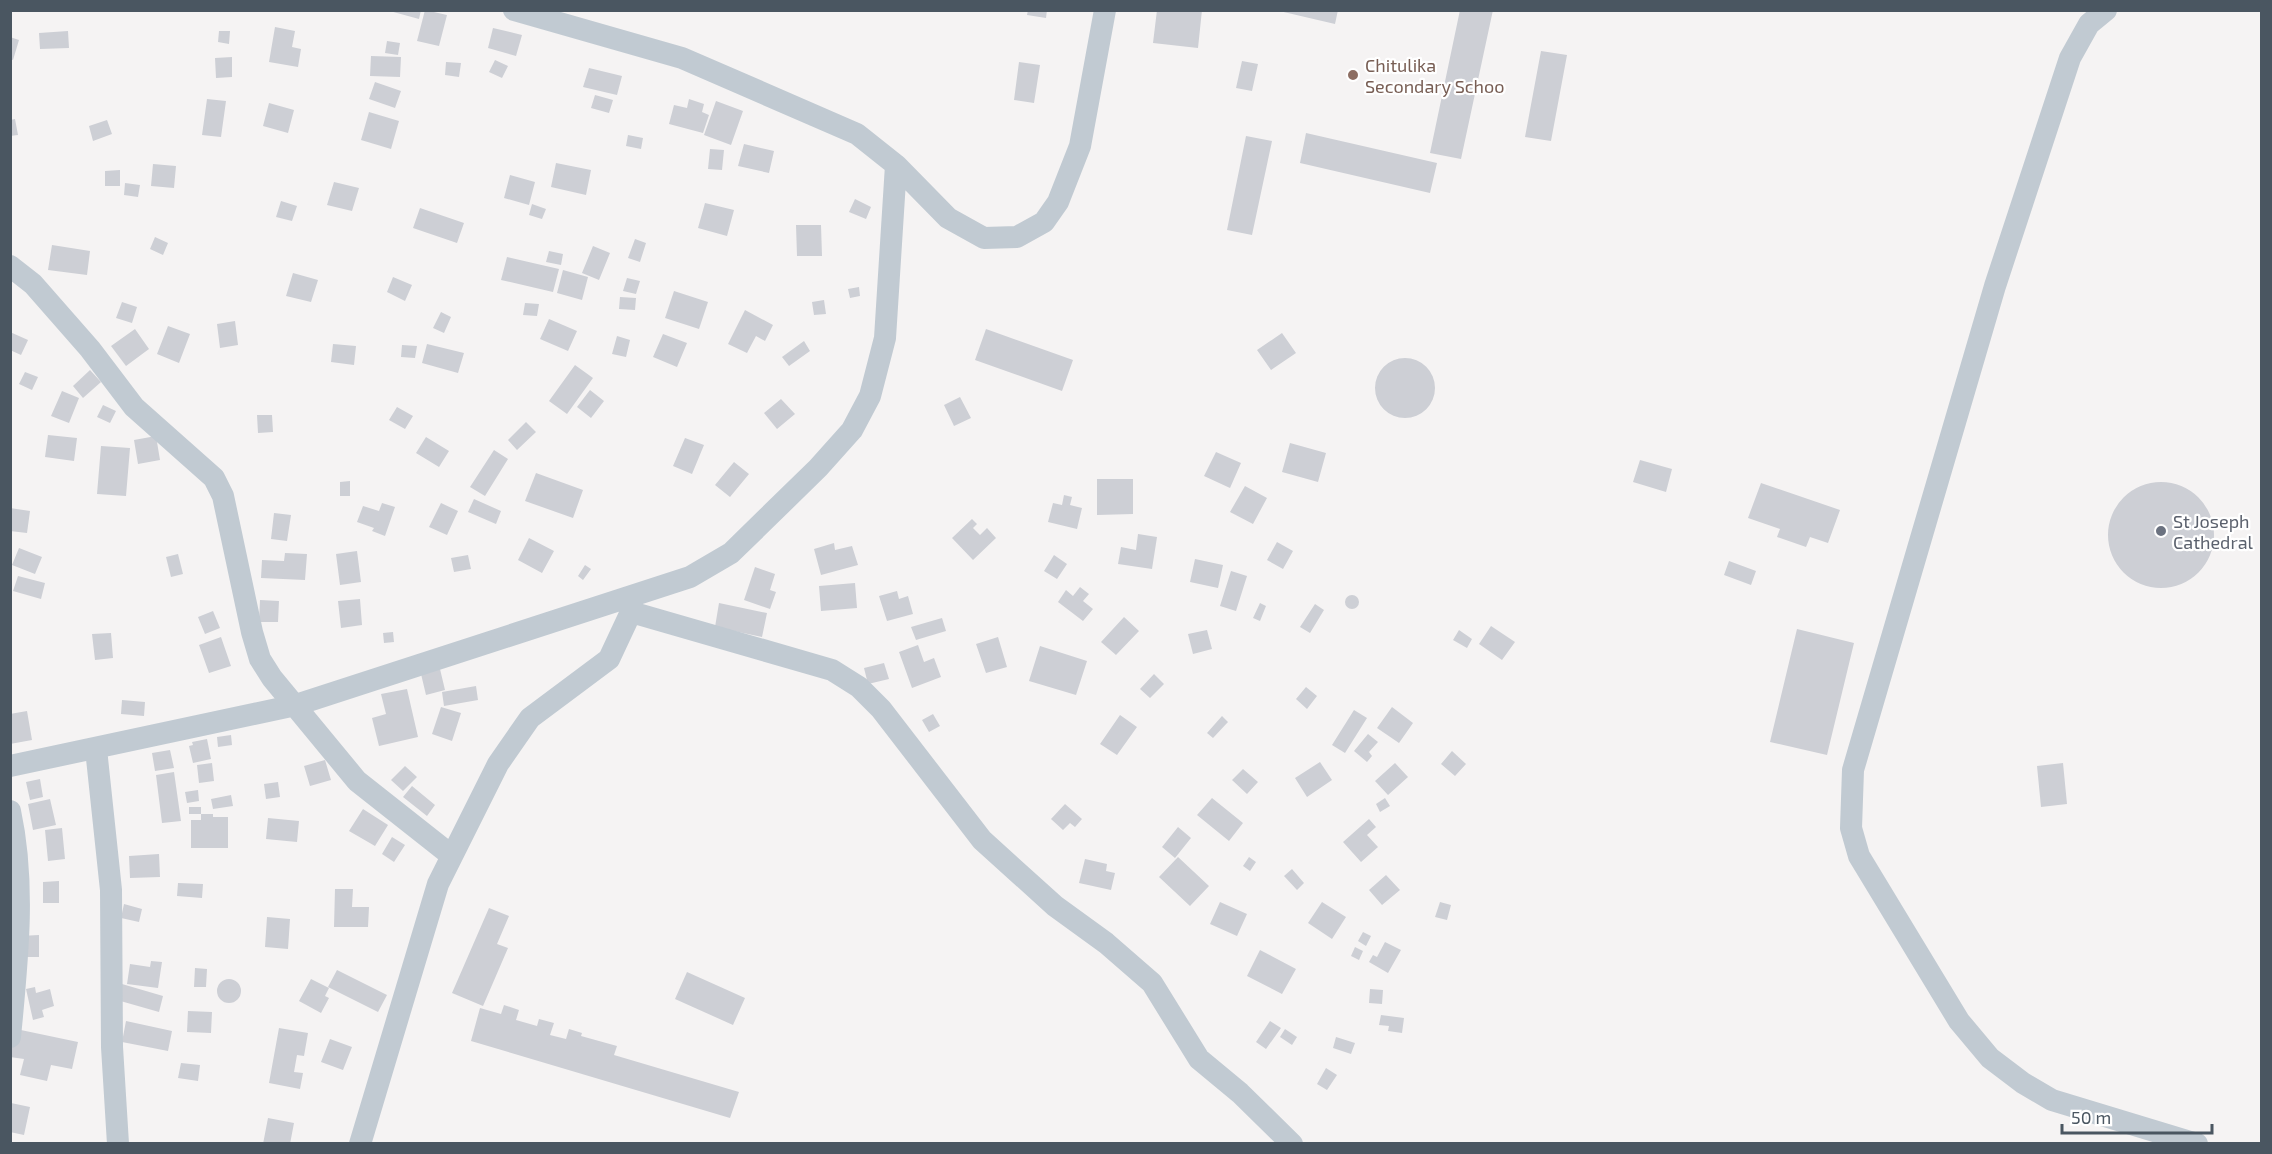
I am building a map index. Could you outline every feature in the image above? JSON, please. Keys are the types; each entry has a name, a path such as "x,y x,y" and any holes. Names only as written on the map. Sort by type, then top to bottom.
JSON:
{"street":[{"path":"514,10 682,58 857,134 896,165 948,218 984,238 1017,237 1044,222 1059,201 1080,146 1105,10"},
{"path":"2106,10 2089,24 2070,58 1995,286 1853,770 1851,828 1859,856 1959,1022 1990,1058 2023,1083 2052,1100 2197,1143"},
{"path":"10,766 296,705 631,605 690,577 731,553 818,468 852,430 870,396 885,338 896,165"},
{"path":"10,266 33,284 83,341 134,407 214,478 223,496 252,632 260,659 272,678 357,781 452,855"},
{"path":"360,1143 438,884 452,855 498,764 530,718 609,659 631,605"},
{"path":"631,605 832,670 859,687 881,709 982,840 1055,906 1106,943 1152,983 1199,1059 1240,1093 1292,1143"},
{"path":"96,749 111,890 112,1047 118,1143"},
{"path":"10,811 17,843 18,940 10,1037"}],"building":[{"path":"386,10 421,10 419,19"},
{"path":"425,10 447,15 439,46 417,41"},
{"path":"1028,10 1047,10 1046,18 1027,15"},
{"path":"1157,10 1202,10 1198,48 1153,43"},
{"path":"1275,10 1338,10 1335,24"},
{"path":"1460,10 1493,10 1461,159 1430,153"},
{"path":"275,27 295,31 292,47 301,49 298,67 269,62"},
{"path":"493,28 522,35 516,56 488,48"},
{"path":"68,31 69,48 40,49 39,33"},
{"path":"219,31 230,31 229,44 218,42"},
{"path":"10,37 19,40 13,60 10,59"},
{"path":"387,41 400,43 398,55 385,53"},
{"path":"1541,51 1567,55 1551,141 1525,137"},
{"path":"371,56 401,57 400,77 370,76"},
{"path":"232,57 232,77 216,78 215,58"},
{"path":"495,60 508,66 502,78 489,72"},
{"path":"1242,61 1258,64 1252,91 1236,88"},
{"path":"446,62 461,63 459,77 445,75"},
{"path":"1019,62 1040,65 1034,103 1014,100"},
{"path":"589,68 622,76 617,95 583,87"},
{"path":"375,82 401,91 395,108 369,99"},
{"path":"595,95 613,100 609,113 591,108"},
{"path":"207,99 226,101 221,137 202,135"},
{"path":"689,99 704,104 702,112 709,115 703,133 669,124 674,105 687,108"},
{"path":"716,101 743,111 731,145 704,135"},
{"path":"269,103 294,110 288,133 263,126"},
{"path":"369,112 399,121 391,149 361,140"},
{"path":"15,119 18,135 10,136 10,120"},
{"path":"107,120 112,134 93,141 89,126"},
{"path":"1306,133 1437,163 1430,193 1300,163"},
{"path":"628,135 643,138 641,149 626,146"},
{"path":"1246,136 1272,141 1252,235 1227,230"},
{"path":"744,144 774,151 769,173 738,166"},
{"path":"710,149 724,150 722,170 708,169"},
{"path":"556,163 591,170 586,195 551,187"},
{"path":"153,164 176,166 174,188 151,186"},
{"path":"120,170 120,186 105,186 105,171"},
{"path":"510,175 535,182 529,205 504,198"},
{"path":"334,182 359,188 352,211 327,205"},
{"path":"125,183 140,185 138,197 124,195"},
{"path":"855,199 871,207 866,219 849,212"},
{"path":"281,201 297,206 292,221 276,217"},
{"path":"705,203 734,210 727,236 698,228"},
{"path":"532,204 546,209 542,219 529,215"},
{"path":"420,208 464,223 457,243 413,228"},
{"path":"796,225 821,225 822,256 797,256"},
{"path":"155,237 168,243 163,255 150,249"},
{"path":"635,239 646,243 640,262 628,258"},
{"path":"52,245 90,251 87,275 48,270"},
{"path":"593,246 610,253 599,280 582,273"},
{"path":"549,251 563,254 561,265 546,262"},
{"path":"507,257 559,269 553,292 501,280"},
{"path":"563,270 588,277 582,300 557,293"},
{"path":"293,273 318,280 311,302 286,296"},
{"path":"393,277 412,285 405,301 387,292"},
{"path":"627,278 640,281 636,294 623,291"},
{"path":"859,287 860,296 850,298 848,289"},
{"path":"674,291 708,302 699,329 665,318"},
{"path":"620,297 636,298 635,310 619,309"},
{"path":"824,300 826,314 814,315 812,302"},
{"path":"122,302 137,307 132,323 116,318"},
{"path":"525,303 539,304 537,316 523,315"},
{"path":"745,310 773,325 765,341 756,336 747,353 728,344"},
{"path":"441,312 451,317 444,333 433,328"},
{"path":"549,319 577,331 568,351 540,339"},
{"path":"235,321 238,345 220,348 217,324"},
{"path":"168,326 190,334 179,363 157,354"},
{"path":"135,329 149,349 126,366 111,346"},
{"path":"986,329 1073,360 1062,391 975,360"},
{"path":"10,332 28,340 21,355 10,350"},
{"path":"1282,333 1296,353 1271,370 1257,350"},
{"path":"663,334 687,343 677,367 653,357"},
{"path":"617,336 630,340 626,357 612,354"},
{"path":"804,341 810,351 789,366 782,357"},
{"path":"333,344 356,346 354,365 331,362"},
{"path":"427,344 464,353 458,373 422,363"},
{"path":"402,345 417,346 415,358 401,357"},
{"path":"1405,358 1426,367 1435,388 1426,409 1405,418 1384,409 1375,388 1384,367"},
{"path":"575,365 593,378 567,414 549,401"},
{"path":"90,370 101,382 83,398 73,386"},
{"path":"25,372 38,377 32,390 19,384"},
{"path":"590,390 604,401 591,418 577,407"},
{"path":"62,391 79,398 69,423 51,416"},
{"path":"960,397 971,418 954,426 944,405"},
{"path":"781,399 795,414 777,429 764,413"},
{"path":"103,405 116,411 110,423 97,417"},
{"path":"397,407 413,416 405,429 389,420"},
{"path":"257,415 272,415 273,432 258,433"},
{"path":"526,422 536,432 517,450 508,440"},
{"path":"48,435 77,438 74,461 45,457"},
{"path":"156,436 160,460 138,464 134,440"},
{"path":"426,437 449,451 439,467 416,453"},
{"path":"685,438 704,445 692,474 673,466"},
{"path":"1290,443 1326,453 1318,482 1282,472"},
{"path":"101,446 130,448 126,496 97,494"},
{"path":"494,450 508,459 485,496 470,487"},
{"path":"1216,452 1241,463 1230,488 1204,476"},
{"path":"1640,460 1672,469 1666,492 1633,482"},
{"path":"734,462 749,474 730,497 715,485"},
{"path":"536,473 583,490 573,518 525,501"},
{"path":"1097,479 1133,479 1133,514 1097,515"},
{"path":"350,481 350,496 340,496 340,482"},
{"name":"St Joseph Cathedral","path":"2161,482 2181,486 2199,497 2210,515 2214,535 2210,555 2199,573 2181,584 2161,588 2141,584 2123,573 2112,555 2108,535 2112,515 2123,497 2141,486"},
{"path":"1761,483 1840,510 1828,543 1810,537 1806,547 1777,537 1780,529 1748,518"},
{"path":"1245,486 1267,498 1253,524 1230,512"},
{"path":"1064,495 1072,497 1070,505 1082,508 1077,529 1048,522 1053,503 1062,505"},
{"path":"474,499 501,511 496,524 468,512"},
{"path":"382,503 395,507 385,536 372,531 374,528 357,522 363,506 379,511"},
{"path":"441,503 458,511 447,535 429,527"},
{"path":"10,508 30,511 27,533 10,531"},
{"path":"274,513 291,515 287,541 271,539"},
{"path":"972,519 977,524 973,528 980,535 987,528 996,538 973,560 952,538"},
{"path":"1138,534 1157,537 1152,569 1118,564 1121,547 1136,550"},
{"path":"529,538 554,551 542,573 518,560"},
{"path":"1277,542 1293,551 1283,569 1267,560"},
{"path":"834,543 835,550 852,546 858,565 821,575 814,549"},
{"path":"19,548 42,557 35,574 12,565"},
{"path":"357,551 361,582 340,585 336,554"},
{"path":"285,553 307,554 305,580 261,578 262,560 284,561"},
{"path":"178,554 183,574 171,577 166,557"},
{"path":"468,555 471,569 454,572 451,558"},
{"path":"1054,555 1067,564 1057,579 1044,571"},
{"path":"1195,559 1223,565 1218,588 1190,582"},
{"path":"1729,561 1756,571 1751,585 1724,575"},
{"path":"585,565 591,569 583,580 578,576"},
{"path":"755,567 775,574 770,590 776,592 770,609 744,600"},
{"path":"1231,571 1247,576 1236,611 1220,606"},
{"path":"18,576 45,583 41,599 13,591"},
{"path":"855,583 857,608 821,611 819,586"},
{"path":"1080,587 1089,594 1083,601 1093,609 1083,621 1058,602 1066,590 1073,596"},
{"path":"897,591 899,599 908,596 913,614 887,621 879,596"},
{"path":"1352,595 1357,597 1359,602 1357,607 1352,609 1347,607 1345,602 1347,597"},
{"path":"360,599 362,625 341,628 338,601"},
{"path":"260,600 279,601 278,622 259,622"},
{"path":"719,603 767,613 762,637 715,627"},
{"path":"1260,603 1266,606 1260,621 1253,618"},
{"path":"1315,604 1324,610 1310,633 1300,627"},
{"path":"213,611 220,628 205,634 198,617"},
{"path":"1124,617 1139,631 1116,655 1101,642"},
{"path":"942,618 946,631 916,640 911,627"},
{"path":"1491,626 1515,642 1502,660 1479,644"},
{"path":"1797,629 1854,643 1827,755 1770,742"},
{"path":"1207,630 1212,649 1193,654 1188,634"},
{"path":"1459,630 1472,639 1467,648 1453,640"},
{"path":"393,632 394,642 384,643 383,633"},
{"path":"111,633 113,658 95,660 92,634"},
{"path":"221,637 231,666 209,673 199,645"},
{"path":"998,637 1007,667 986,673 976,644"},
{"path":"918,645 924,662 934,658 941,677 912,688 899,652"},
{"path":"1040,646 1087,661 1076,695 1029,681"},
{"path":"884,663 889,679 868,684 864,668"},
{"path":"440,669 445,690 426,695 421,674"},
{"path":"1154,674 1164,684 1150,698 1140,689"},
{"path":"476,686 478,700 444,706 442,692"},
{"path":"1306,687 1317,696 1307,709 1296,699"},
{"path":"407,689 418,737 379,746 372,718 386,714 381,694"},
{"path":"122,700 145,702 144,716 121,714"},
{"path":"441,707 461,713 452,741 432,734"},
{"path":"1392,707 1413,723 1399,743 1377,728"},
{"path":"1354,710 1367,718 1345,753 1332,745"},
{"path":"27,711 32,740 10,744 10,714"},
{"path":"933,714 940,726 929,732 922,720"},
{"path":"1120,715 1137,727 1117,755 1100,744"},
{"path":"1222,716 1228,722 1213,738 1207,733"},
{"path":"1368,734 1378,742 1369,752 1372,756 1367,762 1354,751"},
{"path":"231,735 232,745 218,747 217,737"},
{"path":"207,739 211,759 193,763 189,746 193,745 192,742"},
{"path":"170,750 174,768 155,771 152,753"},
{"path":"1452,751 1466,764 1455,776 1441,764"},
{"path":"325,760 331,780 310,786 304,766"},
{"path":"1320,762 1332,780 1307,797 1295,778"},
{"path":"212,763 214,781 199,783 197,765"},
{"path":"1395,763 1408,777 1388,795 1375,781"},
{"path":"2063,763 2067,804 2041,807 2037,766"},
{"path":"405,766 417,777 403,791 391,780"},
{"path":"1243,769 1258,782 1247,794 1232,780"},
{"path":"174,772 181,821 162,823 156,775"},
{"path":"40,779 43,797 30,800 26,782"},
{"path":"278,782 280,797 266,799 264,784"},
{"path":"412,786 435,805 427,816 403,797"},
{"path":"198,790 199,801 187,803 185,792"},
{"path":"231,795 233,806 213,809 211,799"},
{"path":"1212,798 1243,823 1229,841 1197,815"},
{"path":"1385,798 1390,806 1380,812 1376,804"},
{"path":"50,799 56,825 33,830 28,804"},
{"path":"1065,804 1082,819 1075,827 1070,823 1063,830 1051,819"},
{"path":"189,807 201,807 201,814 189,814"},
{"path":"363,809 388,825 375,846 349,831"},
{"path":"201,814 228,817 228,848 191,848 191,820 201,820"},
{"path":"268,818 299,821 297,842 266,839"},
{"path":"1369,819 1376,827 1367,835 1378,847 1361,862 1343,842"},
{"path":"1178,827 1191,838 1175,858 1162,847"},
{"path":"62,828 65,859 48,861 45,830"},
{"path":"392,837 405,845 394,862 382,854"},
{"path":"159,854 160,877 130,878 129,856"},
{"path":"1178,857 1209,886 1190,906 1159,877"},
{"path":"1249,857 1256,862 1250,871 1243,866"},
{"path":"1085,859 1107,864 1106,871 1115,873 1111,890 1079,883"},
{"path":"1292,869 1304,883 1297,890 1284,876"},
{"path":"1386,875 1400,890 1382,905 1369,890"},
{"path":"59,881 59,903 43,903 43,882"},
{"path":"178,883 203,884 202,898 177,896"},
{"path":"335,889 353,889 352,907 369,907 368,927 334,927"},
{"path":"1220,902 1247,914 1237,936 1210,924"},
{"path":"1322,902 1346,917 1332,939 1308,923"},
{"path":"1440,902 1451,905 1447,920 1435,917"},
{"path":"124,904 142,909 139,922 121,918"},
{"path":"489,908 509,916 497,944 508,948 483,1006 452,993"},
{"path":"267,917 290,919 288,949 265,947"},
{"path":"1363,932 1371,936 1366,946 1358,941"},
{"path":"39,935 39,957 20,957 20,936"},
{"path":"1385,942 1401,950 1388,973 1369,962 1373,955 1377,957"},
{"path":"1355,947 1363,951 1359,960 1351,956"},
{"path":"1260,950 1296,969 1282,994 1247,976"},
{"path":"151,961 162,962 158,988 127,984 130,964 150,967"},
{"path":"195,968 207,969 206,987 194,987"},
{"path":"337,970 387,995 378,1012 328,987"},
{"path":"687,972 745,998 733,1025 675,999"},
{"path":"229,979 237,983 241,991 237,999 229,1003 221,999 217,991 221,983"},
{"path":"311,979 329,988 325,996 329,998 321,1013 299,1001"},
{"path":"122,984 163,996 159,1012 117,1000"},
{"path":"35,987 36,993 50,989 54,1006 42,1010 44,1017 33,1020 26,989"},
{"path":"1370,989 1383,990 1382,1004 1369,1003"},
{"path":"504,1005 519,1010 516,1020 537,1026 539,1019 554,1023 550,1035 566,1039 569,1029 582,1033 581,1036 617,1046 614,1055 739,1092 730,1118 471,1041 480,1008 501,1014"},
{"path":"188,1011 212,1012 211,1033 187,1032"},
{"path":"1381,1015 1404,1018 1402,1033 1388,1031 1389,1026 1379,1025"},
{"path":"126,1021 172,1031 168,1051 122,1042"},
{"path":"1270,1021 1281,1028 1266,1049 1256,1042"},
{"path":"279,1028 308,1033 304,1056 297,1055 294,1072 303,1073 300,1089 269,1083"},
{"path":"16,1029 78,1042 72,1069 51,1065 47,1081 20,1075 24,1059 10,1057"},
{"path":"1285,1029 1297,1037 1292,1045 1280,1037"},
{"path":"1336,1037 1355,1043 1351,1054 1333,1048"},
{"path":"330,1039 352,1047 343,1070 321,1062"},
{"path":"181,1063 200,1065 198,1081 178,1078"},
{"path":"1326,1068 1337,1075 1327,1090 1317,1084"},
{"path":"11,1103 30,1107 24,1135 10,1132"},
{"path":"268,1118 294,1123 290,1144 263,1144"}],"place":[{"name":"Chitulika Secondary Schoo","path":"1353,75"},
{"name":"St Joseph Cathedral","path":"2161,531"}]}
